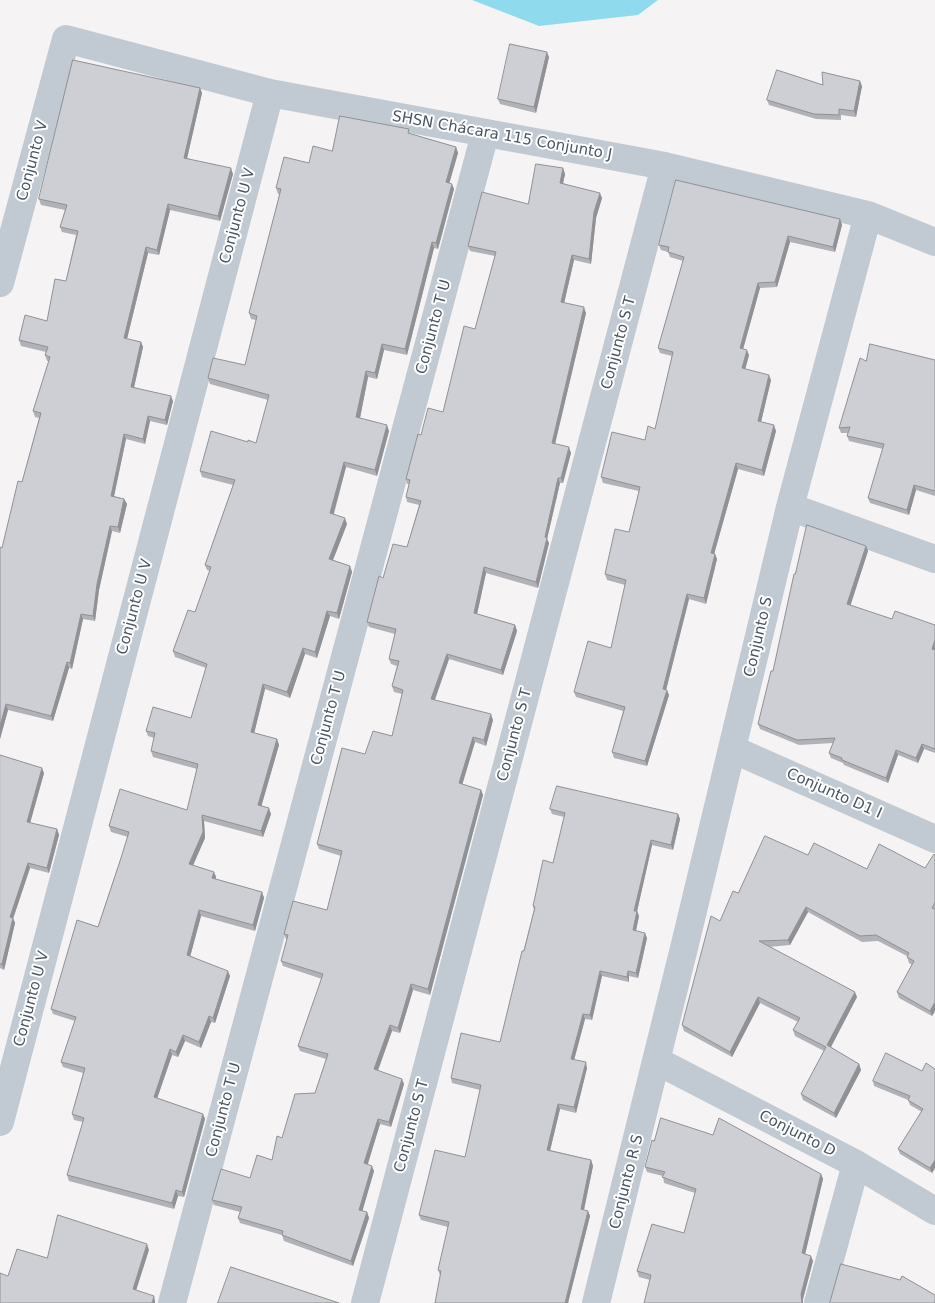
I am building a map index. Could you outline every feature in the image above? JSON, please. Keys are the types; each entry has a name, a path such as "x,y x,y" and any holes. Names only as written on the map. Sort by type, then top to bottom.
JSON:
{"street":[{"name":"SHSN Chácara 115 Conjunto J","path":"66,39 270,93 665,166 868,215 935,242"},
{"name":"Conjunto V","path":"0,283 66,39"},
{"name":"Conjunto U V","path":"0,1122 270,93"},
{"name":"Conjunto T U","path":"172,1303 486,134"},
{"name":"Conjunto S T","path":"365,1303 665,166"},
{"name":"Conjunto S","path":"657,1061 790,507 868,215"},
{"path":"790,507 935,559"},
{"name":"Conjunto D1 I","path":"732,749 935,839"},
{"name":"Conjunto D","path":"657,1061 856,1164 935,1211"},
{"name":"Conjunto R S","path":"596,1303 657,1061"},
{"path":"818,1303 856,1164"}],"water":[{"path":"472,0 658,0 638,15 539,26"}],"building":[{"path":"510,44 547,52 534,107 498,99"},
{"path":"73,60 200,88 184,158 231,168 218,216 168,204 157,250 146,247 124,338 141,342 131,387 171,396 165,420 148,416 143,439 124,434 111,496 124,499 118,527 110,526 97,584 93,616 81,614 70,663 67,662 51,716 6,704 0,726 0,547 2,548 18,481 22,482 41,413 33,411 50,357 45,355 48,347 19,340 25,315 47,321 55,279 66,281 78,231 60,227 67,205 39,199"},
{"path":"777,70 823,85 822,72 860,81 854,111 839,109 839,115 814,114 767,100"},
{"path":"340,116 409,129 408,133 456,147 446,182 452,184 436,243 432,242 405,349 382,344 375,373 366,371 356,417 387,425 375,470 344,462 330,513 345,518 329,559 350,566 337,613 327,611 315,652 303,648 287,692 263,684 251,732 277,739 258,805 269,808 261,831 202,815 203,832 189,864 214,872 212,878 262,892 253,925 199,910 187,955 228,971 213,1018 209,1016 199,1042 183,1035 176,1052 170,1049 154,1097 203,1114 182,1192 176,1190 172,1203 67,1175 84,1118 72,1114 85,1068 61,1062 76,1017 51,1009 77,920 98,927 120,861 129,832 109,826 120,789 187,810 198,764 151,751 155,733 146,731 153,707 191,718 207,664 173,651 188,610 195,612 211,567 205,565 235,480 200,471 211,431 256,443 269,395 208,378 213,358 245,365 257,316 249,313 281,189 276,188 284,157 309,163 313,146 332,151"},
{"path":"536,164 563,168 560,183 600,193 594,212 589,259 572,255 561,302 584,307 552,443 569,447 561,478 558,478 545,537 547,538 536,582 484,567 474,613 515,625 501,670 447,654 431,699 491,714 484,740 473,737 459,783 481,790 428,989 411,984 398,1028 390,1025 374,1069 402,1079 389,1122 378,1119 364,1163 372,1166 359,1210 367,1212 351,1261 282,1235 283,1231 238,1218 242,1207 212,1200 221,1169 250,1178 257,1155 272,1160 277,1136 282,1138 295,1094 315,1093 328,1054 298,1046 323,974 281,961 288,935 284,934 293,901 327,910 342,851 317,844 342,748 365,754 373,731 392,736 403,690 392,686 399,661 389,659 396,629 367,622 379,576 383,578 393,544 407,547 421,501 406,497 410,480 406,479 418,434 421,435 428,408 443,412 464,326 475,329 496,252 468,246 482,192 528,204"},
{"path":"676,180 840,219 833,247 788,236 775,282 758,283 740,348 747,350 742,368 769,375 758,421 774,425 762,470 736,463 711,553 715,554 704,598 687,594 663,689 667,690 645,761 612,752 625,707 574,692 588,641 611,648 626,580 605,574 615,529 629,532 640,487 601,477 612,432 645,440 648,426 655,429 673,352 658,348 684,257 668,252 669,247 659,245"},
{"path":"870,344 935,360 935,491 914,485 907,510 868,498 884,444 847,436 850,427 839,428 860,358 866,361"},
{"path":"807,525 866,546 847,604 892,619 895,611 935,625 935,640 932,649 935,650 935,749 922,744 916,758 896,750 886,778 829,753 835,738 797,740 758,724 771,671 773,671 794,574"},
{"path":"0,755 42,768 27,822 57,829 47,868 28,863 10,917 13,918 2,964 0,964"},
{"path":"557,786 678,814 671,845 651,840 634,911 637,911 633,930 645,933 636,973 628,971 627,977 600,971 590,1015 583,1014 571,1059 586,1062 574,1107 558,1104 547,1150 591,1160 581,1209 588,1211 565,1303 435,1303 441,1271 438,1270 449,1222 419,1215 435,1150 465,1157 481,1085 451,1078 461,1033 500,1042 522,951 524,951 535,907 533,906 543,860 553,863 565,813 550,809"},
{"path":"765,836 808,855 814,843 867,869 879,844 925,868 935,855 935,902 932,908 935,909 935,1002 930,1011 897,992 914,961 907,957 909,953 876,935 860,936 806,907 788,940 759,941 855,992 827,1045 859,1064 834,1113 801,1094 826,1047 793,1030 800,1018 758,997 730,1052 682,1025 711,916 720,921 733,891 738,893"},
{"path":"886,1053 922,1071 926,1063 935,1069 935,1160 930,1168 898,1149 923,1109 908,1100 910,1096 873,1081"},
{"path":"661,1118 713,1135 719,1118 821,1174 802,1253 811,1256 801,1294 802,1303 644,1303 651,1275 637,1271 652,1224 684,1233 696,1189 662,1177 665,1172 645,1167 652,1140 654,1141"},
{"path":"58,1215 147,1244 133,1289 154,1296 152,1303 0,1303 0,1273 8,1276 17,1249 47,1258"},
{"path":"841,1264 900,1280 902,1276 935,1295 935,1303 830,1303"},
{"path":"231,1267 339,1303 218,1303"}]}
